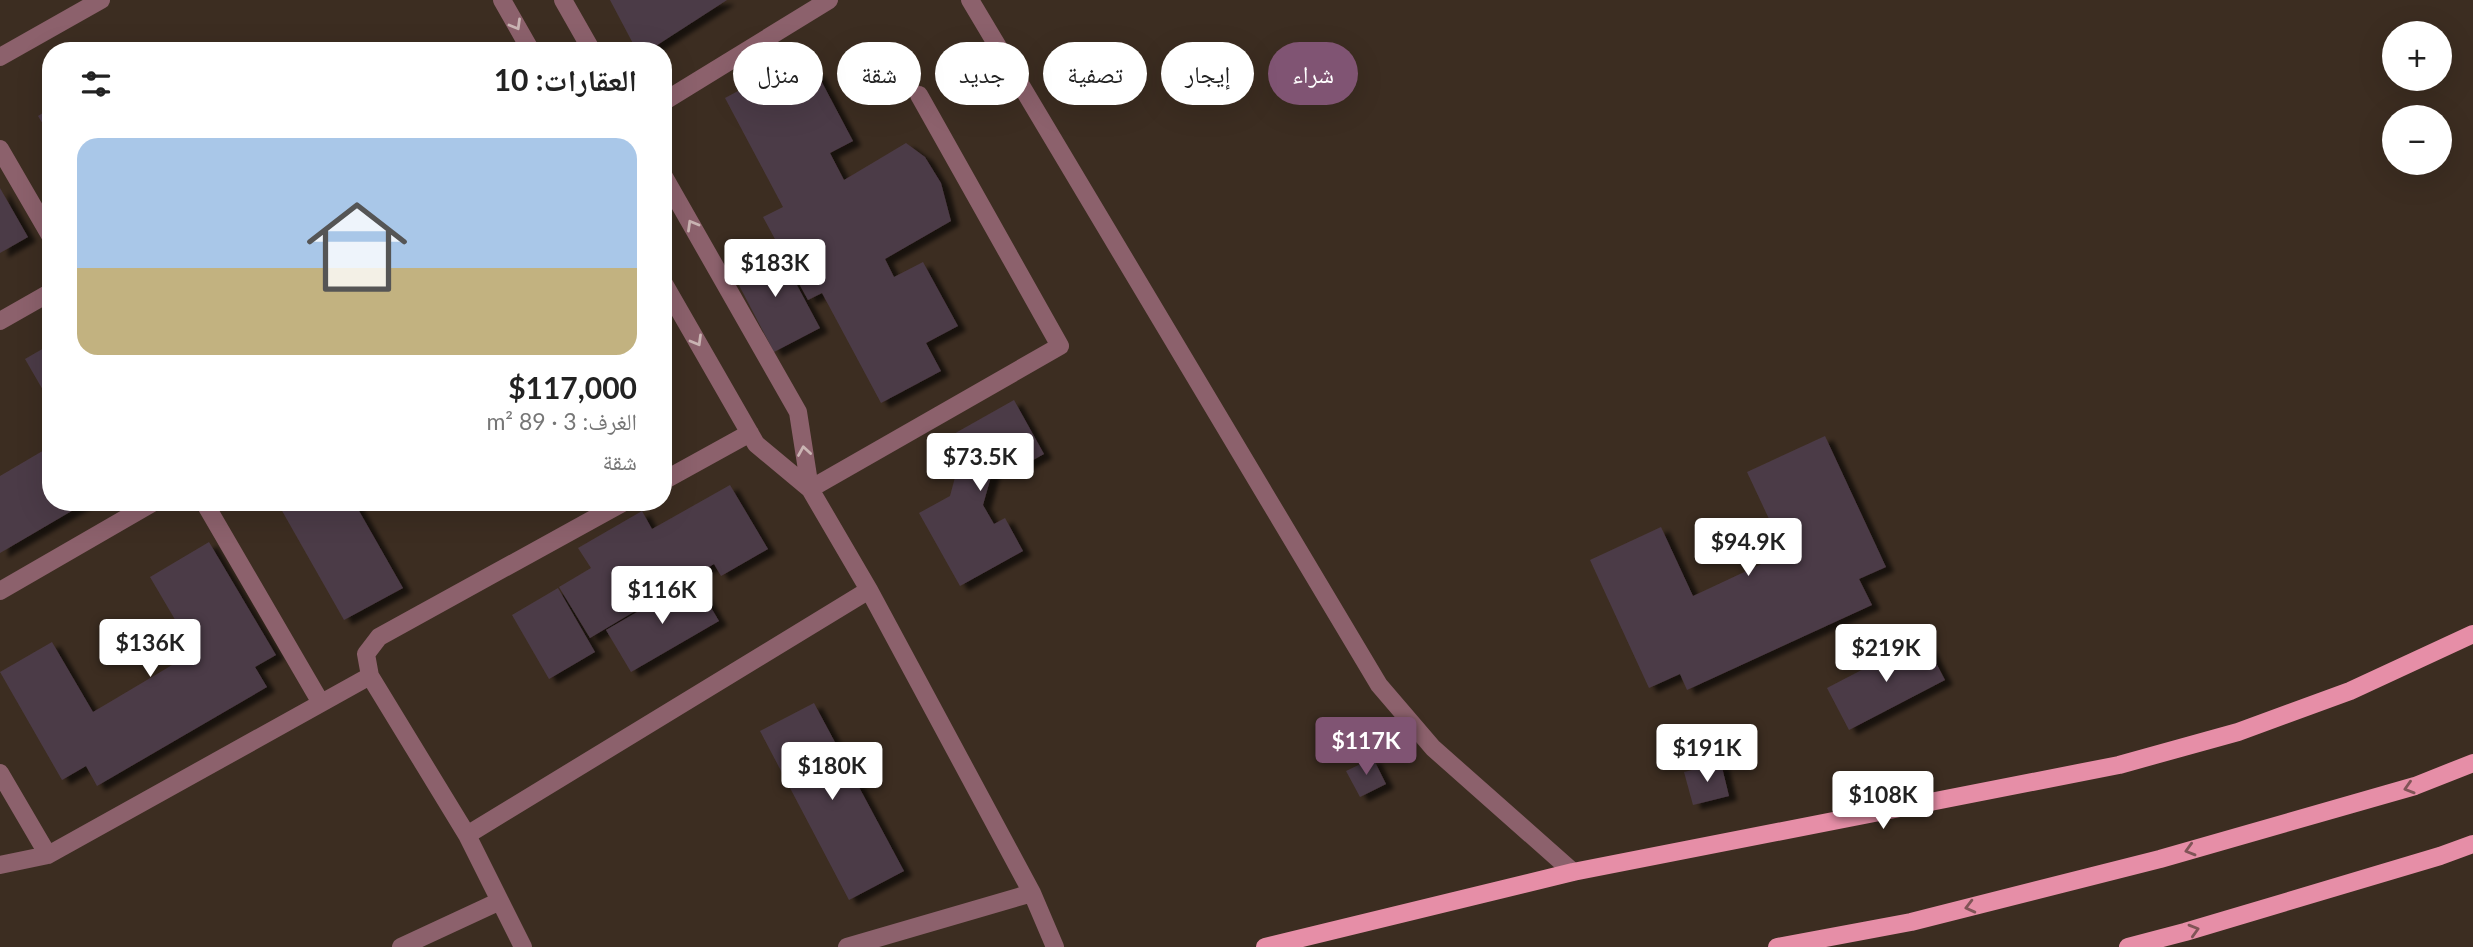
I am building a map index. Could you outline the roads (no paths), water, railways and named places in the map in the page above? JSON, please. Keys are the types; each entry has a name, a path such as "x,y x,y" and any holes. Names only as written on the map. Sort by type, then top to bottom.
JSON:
{"main road":[{"path":"1265,947 1573,872 2119,765 2238,732 2350,691 2473,634"},
{"path":"1777,947 1911,922 2160,859 2415,786 2473,763"},
{"path":"2128,947 2199,928 2473,844"}],"street":[{"path":"0,57 101,0"},
{"path":"502,0 526,42"},
{"path":"563,0 587,42"},
{"path":"672,97 830,0"},
{"path":"970,0 1379,685 1433,748 1573,872"},
{"path":"810,489 1060,346 921,100"},
{"path":"0,149 42,221"},
{"path":"672,191 798,412 810,489"},
{"path":"0,321 42,297"},
{"path":"672,298 756,444 810,489 869,590 1032,893 1055,947"},
{"path":"672,476 750,433"},
{"path":"0,591 138,511"},
{"path":"209,511 321,703"},
{"path":"523,947 467,835 370,676 366,654 379,637 608,511"},
{"path":"467,835 869,590"},
{"path":"0,865 48,855 370,676"},
{"path":"0,773 48,855"},
{"path":"847,947 1032,893"},
{"path":"401,947 500,901"}]}
